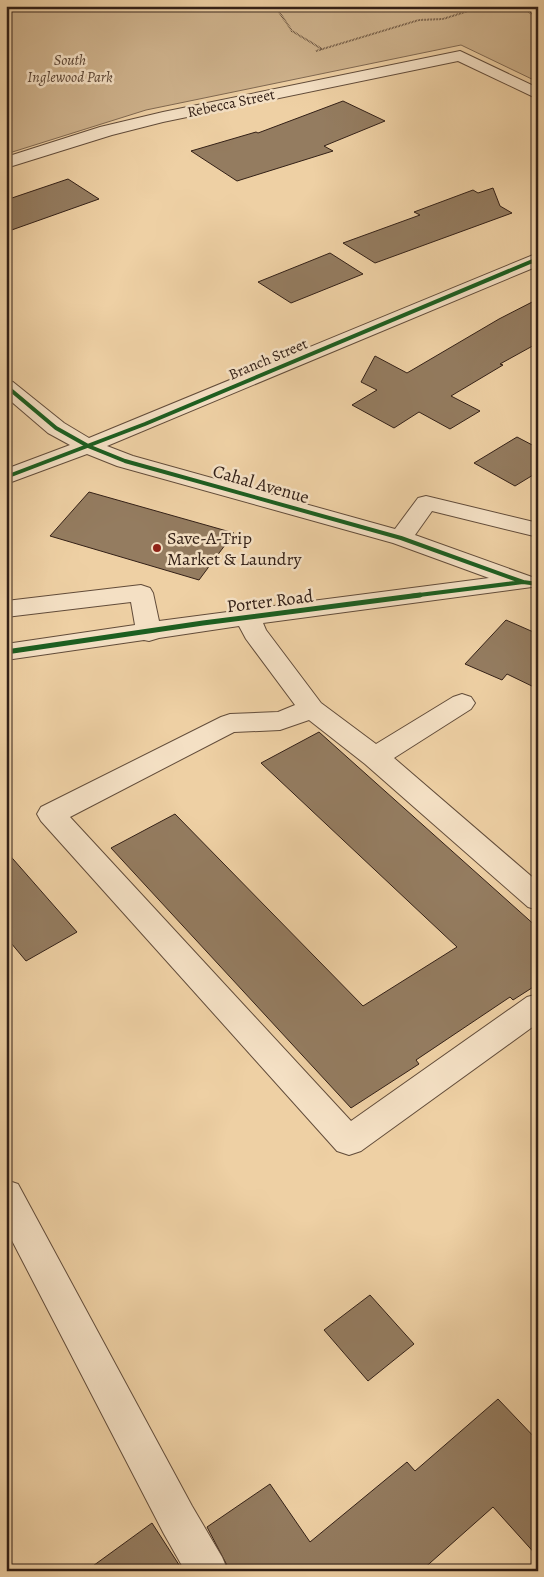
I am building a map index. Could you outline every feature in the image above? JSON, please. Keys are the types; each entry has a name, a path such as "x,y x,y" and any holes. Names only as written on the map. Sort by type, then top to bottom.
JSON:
{"street":[{"name":"Rebecca Street","path":"6,163 106,131 163,117 460,56 538,94"},
{"name":"Branch Street","path":"6,478 144,424 538,259"},
{"name":"Cahal Avenue","path":"6,386 56,428 88,446 124,461 401,538 531,583"},
{"path":"401,538 426,503 538,530"},
{"name":"Porter Road","path":"6,652 248,618 531,583"},
{"path":"6,609 141,593 149,633"},
{"path":"248,618 255,633 312,709 375,756 538,899"},
{"path":"375,756 462,703"},
{"path":"312,709 280,720 230,723 51,814 349,1141 538,1006"},
{"path":"6,1195 178,1520 208,1571"}],"path":[{"path":"274,6 292,31 322,49"},
{"path":"316,51 419,20 443,19 484,6"},
{"path":"520,6 538,18"}],"green space":[{"name":"South Inglewood Park","path":"6,6 538,6 538,82 461,45 146,110 6,154"}],"building":[{"path":"343,101 385,121 324,146 333,151 237,181 191,151 258,133"},
{"path":"68,179 99,199 6,232 6,200"},
{"path":"493,188 500,206 512,213 375,263 343,243 420,215 414,212 473,190 478,193"},
{"path":"330,253 363,274 291,303 258,282"},
{"path":"538,299 538,343 500,364 503,365 451,396 480,411 450,429 419,412 394,428 352,405 377,390 361,382 375,356 407,373 499,319"},
{"path":"517,437 538,448 538,472 515,486 474,463"},
{"name":"Save-A-Trip Market & Laundry","path":"89,492 234,533 199,580 50,536"},
{"path":"506,620 538,634 538,689 507,674 502,680 465,664"},
{"path":"319,732 538,928 538,984 513,1000 510,997 416,1060 419,1064 351,1108 111,848 175,814 363,1006 457,947 261,763"},
{"path":"6,851 77,932 26,961 6,937"},
{"path":"370,1295 414,1344 368,1381 324,1330"},
{"path":"498,1399 538,1441 538,1557 493,1507 421,1571 230,1571 207,1527 270,1484 310,1542 407,1462 415,1471"},
{"path":"152,1523 183,1571 86,1571"}],"cycle path":[{"path":"6,477 145,424 538,259"},
{"path":"6,386 56,428 88,446 125,461 401,538 523,582"},
{"path":"6,652 203,623 523,582 538,584"}],"place":[{"name":"Save-A-Trip Market & Laundry","path":"157,548"}]}
